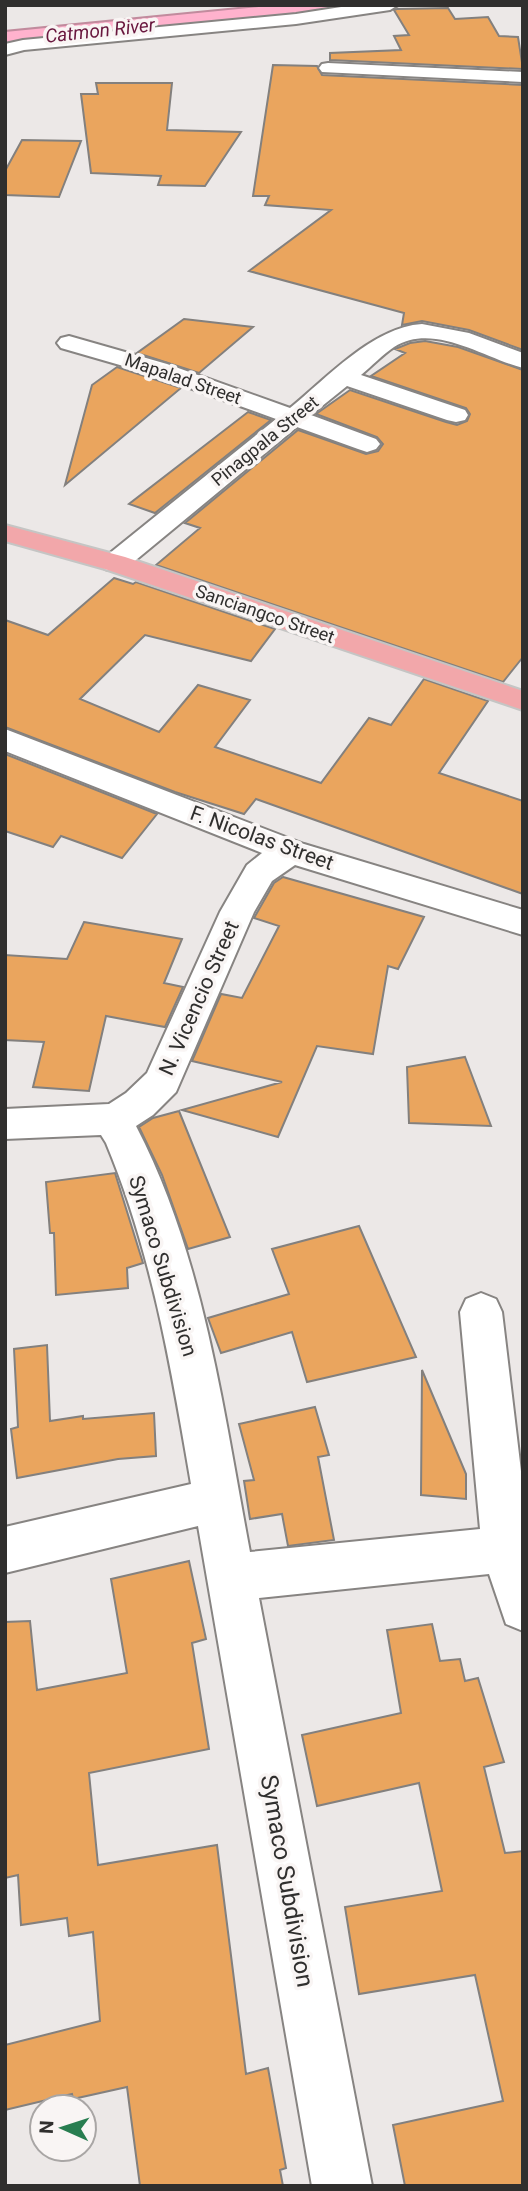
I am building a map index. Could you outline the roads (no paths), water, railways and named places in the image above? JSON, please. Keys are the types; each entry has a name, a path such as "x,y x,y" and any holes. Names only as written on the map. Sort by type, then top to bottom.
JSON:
{"main road":[{"name":"Sanciangco Street","path":"5,533 115,563 523,701"}],"street":[{"path":"5,50 284,20 390,5"},
{"path":"328,68 523,77"},
{"name":"Pinagpala Street","path":"115,563 386,342 403,334 421,331 445,335 523,361"},
{"name":"Mapalad Street","path":"69,343 159,369 367,444"},
{"path":"344,377 456,415"},
{"name":"F. Nicolas Street","path":"5,740 292,852 523,923"},
{"name":"N. Vicencio Street","path":"5,1124 113,1119 142,1104 162,1082 237,912 259,873 292,852"},
{"name":"Symaco Subdivision","path":"113,1119 142,1189 185,1325 342,2186"},
{"path":"481,1312 506,1549 523,1607"},
{"path":"5,1550 217,1500"},
{"path":"232,1577 506,1549"}],"water":[{"name":"Catmon River","path":"268,5 368,5 293,17 5,47 5,31"}]}
